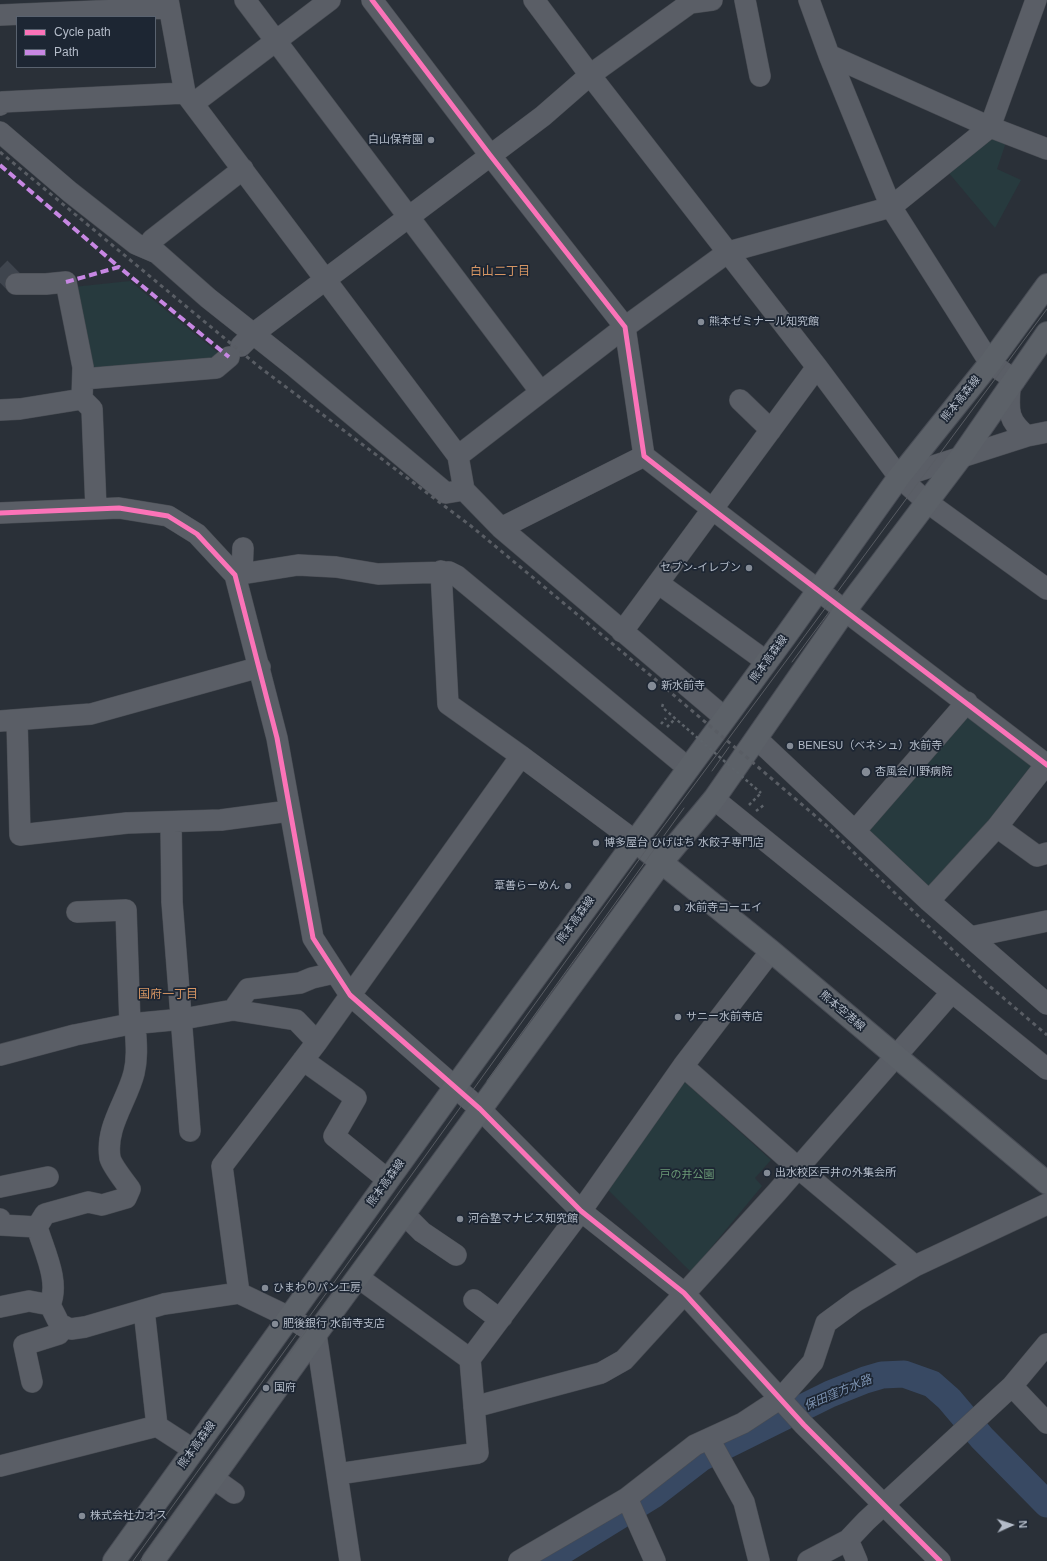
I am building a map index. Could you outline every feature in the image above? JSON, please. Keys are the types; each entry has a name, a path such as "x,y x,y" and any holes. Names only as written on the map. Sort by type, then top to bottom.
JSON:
{"main road":[{"name":"熊本高森線","path":"114,1561 455,1087 634,841 767,662 899,477 990,363 1047,285"},
{"path":"154,1561 316,1334 359,1278 480,1109 661,863 714,799 844,612 961,457 1047,333"},
{"name":"熊本空港線","path":"634,841 771,951 1047,1183"}],"street":[{"path":"245,0 540,391"},
{"path":"0,105 2,102 189,98 275,41 330,0"},
{"path":"372,0 490,155 625,327 644,456 818,589 844,612 967,702 1047,764 997,827 929,901"},
{"path":"534,0 590,75 817,367 899,477 927,502 1047,590"},
{"path":"0,410 20,409 83,389 216,368 241,345 408,216 543,116 590,75 689,2 712,0"},
{"path":"745,0 760,76"},
{"path":"809,0 828,55 891,207 990,363 1012,384 1010,416 1016,428 1037,434"},
{"path":"458,456 540,391 728,252 891,207 990,128 1036,0"},
{"path":"0,15 169,4 189,98 458,456 464,490 502,528 622,632 725,718"},
{"path":"828,55 990,128 1047,150"},
{"path":"0,132 82,202 136,244 157,253 208,298 241,345 446,493 464,490"},
{"path":"148,248 152,240 243,169"},
{"path":"16,284 66,282 83,367 83,389 92,409 96,509"},
{"path":"622,632 817,367"},
{"path":"740,400 771,430"},
{"path":"899,477 1037,434"},
{"path":"502,528 644,456"},
{"path":"0,513 119,508 168,516 197,534 238,574"},
{"path":"243,548 238,574 277,738 313,938 334,973 350,995 480,1109 581,1211 684,1293 804,1425 940,1561"},
{"path":"238,574 298,565 336,567 378,574 449,572 457,576 688,768"},
{"path":"441,572 448,704 521,756 634,841"},
{"path":"658,583 767,662"},
{"path":"260,668 91,714 8,720 20,834 127,823 221,820 289,811"},
{"path":"855,831 967,702"},
{"path":"757,739 929,901 1047,1004"},
{"path":"239,1293 222,1166 317,1042 521,756"},
{"path":"714,799 1047,1069"},
{"path":"171,822 172,902 183,1019 190,1130"},
{"path":"997,827 1037,856 1047,853"},
{"path":"50,1305 54,1296 54,1284 37,1227 45,1214 88,1202 102,1205 126,1198 130,1190 110,1160 110,1150 116,1114 129,1090 137,1057 132,1024 126,910 77,912"},
{"path":"971,937 1047,921"},
{"path":"338,1474 478,1453 470,1359 581,1211 683,1066 771,951"},
{"path":"233,1010 248,989 300,983 308,975 334,973"},
{"path":"474,1406 601,1373 624,1360 777,1192 797,1167 952,992"},
{"path":"0,1055 75,1035 132,1024 183,1019 233,1010 296,1020 317,1042"},
{"path":"303,1060 356,1098 334,1136 388,1180"},
{"path":"683,1066 797,1167 915,1266"},
{"path":"0,1188 48,1177"},
{"path":"519,1561 627,1498 695,1446 743,1423 781,1398 813,1362 826,1323 856,1301 915,1266 1047,1204"},
{"path":"404,1214 422,1232 456,1255"},
{"path":"0,1219 1,1225 37,1227"},
{"path":"359,1278 470,1359"},
{"path":"50,1305 60,1325 71,1329 85,1327 164,1304 239,1293 289,1317 316,1334 350,1561"},
{"path":"474,1300 494,1315 502,1317"},
{"path":"0,1307 29,1301 50,1305"},
{"path":"144,1310 157,1426"},
{"path":"32,1382 24,1345 59,1334 64,1326"},
{"path":"808,1561 848,1540 884,1504 1012,1386 1047,1344"},
{"path":"1012,1386 1047,1423"},
{"path":"0,1466 157,1426 194,1450"},
{"path":"709,1439 744,1502 759,1561"},
{"path":"213,1478 234,1493"},
{"path":"627,1498 655,1561"},
{"path":"848,1540 857,1561"}],"path":[{"path":"663,704 662,707 666,711 761,793 749,805 757,812 764,805"}],"green space":[{"path":"992,138 1006,142 997,169 1021,180 995,228 948,172"},
{"path":"130,281 222,356 213,365 88,374 73,287"},
{"path":"968,709 1038,764 930,893 865,830"},
{"name":"戸の井公園","path":"677,1075 771,1160 755,1178 762,1186 691,1272 601,1183"}],"waterway":[{"name":"保田窪方水路","path":"546,1561 653,1495 701,1458 830,1394 882,1375 904,1374 932,1384 949,1399 982,1438 1047,1504"}],"tunnel":[{"path":"0,268 16,284"}],"tram line":[{"path":"133,1561 646,850 1047,309"},
{"path":"792,662 835,604"},
{"path":"712,771 729,747"},
{"path":"487,1081 684,808"},
{"path":"140,1561 335,1291"}],"railway":[{"path":"0,152 258,366 471,526 656,680 826,825 987,984 1047,1035"}],"marked path":[{"path":"0,165 119,267"},
{"path":"66,282 119,267 229,357"}],"cycle path":[{"path":"372,0 490,155 625,327 644,456 1047,765"},
{"path":"0,513 119,508 168,516 197,534 235,575 277,738 313,938 350,995 480,1109 581,1211 684,1293 804,1425 940,1561"}],"place":[{"name":"白山保育園","path":"431,140"},
{"name":"熊本ゼミナール知究館","path":"701,322"},
{"name":"セブン-イレブン","path":"749,568"},
{"name":"新水前寺","path":"652,686"},
{"name":"BENESU（ベネシュ）水前寺","path":"790,746"},
{"name":"杏風会川野病院","path":"866,772"},
{"name":"博多屋台 ひげはち 水餃子専門店","path":"596,843"},
{"name":"葦善らーめん","path":"568,886"},
{"name":"水前寺コーエイ","path":"677,908"},
{"name":"サニー水前寺店","path":"678,1017"},
{"name":"出水校区戸井の外集会所","path":"767,1173"},
{"name":"河合塾マナビス知究館","path":"460,1219"},
{"name":"ひまわりパン工房","path":"265,1288"},
{"name":"肥後銀行 水前寺支店","path":"275,1324"},
{"name":"国府","path":"266,1388"},
{"name":"株式会社カオス","path":"82,1516"}],"district":[{"name":"白山二丁目","path":"500,272"},
{"name":"国府一丁目","path":"168,995"}]}
